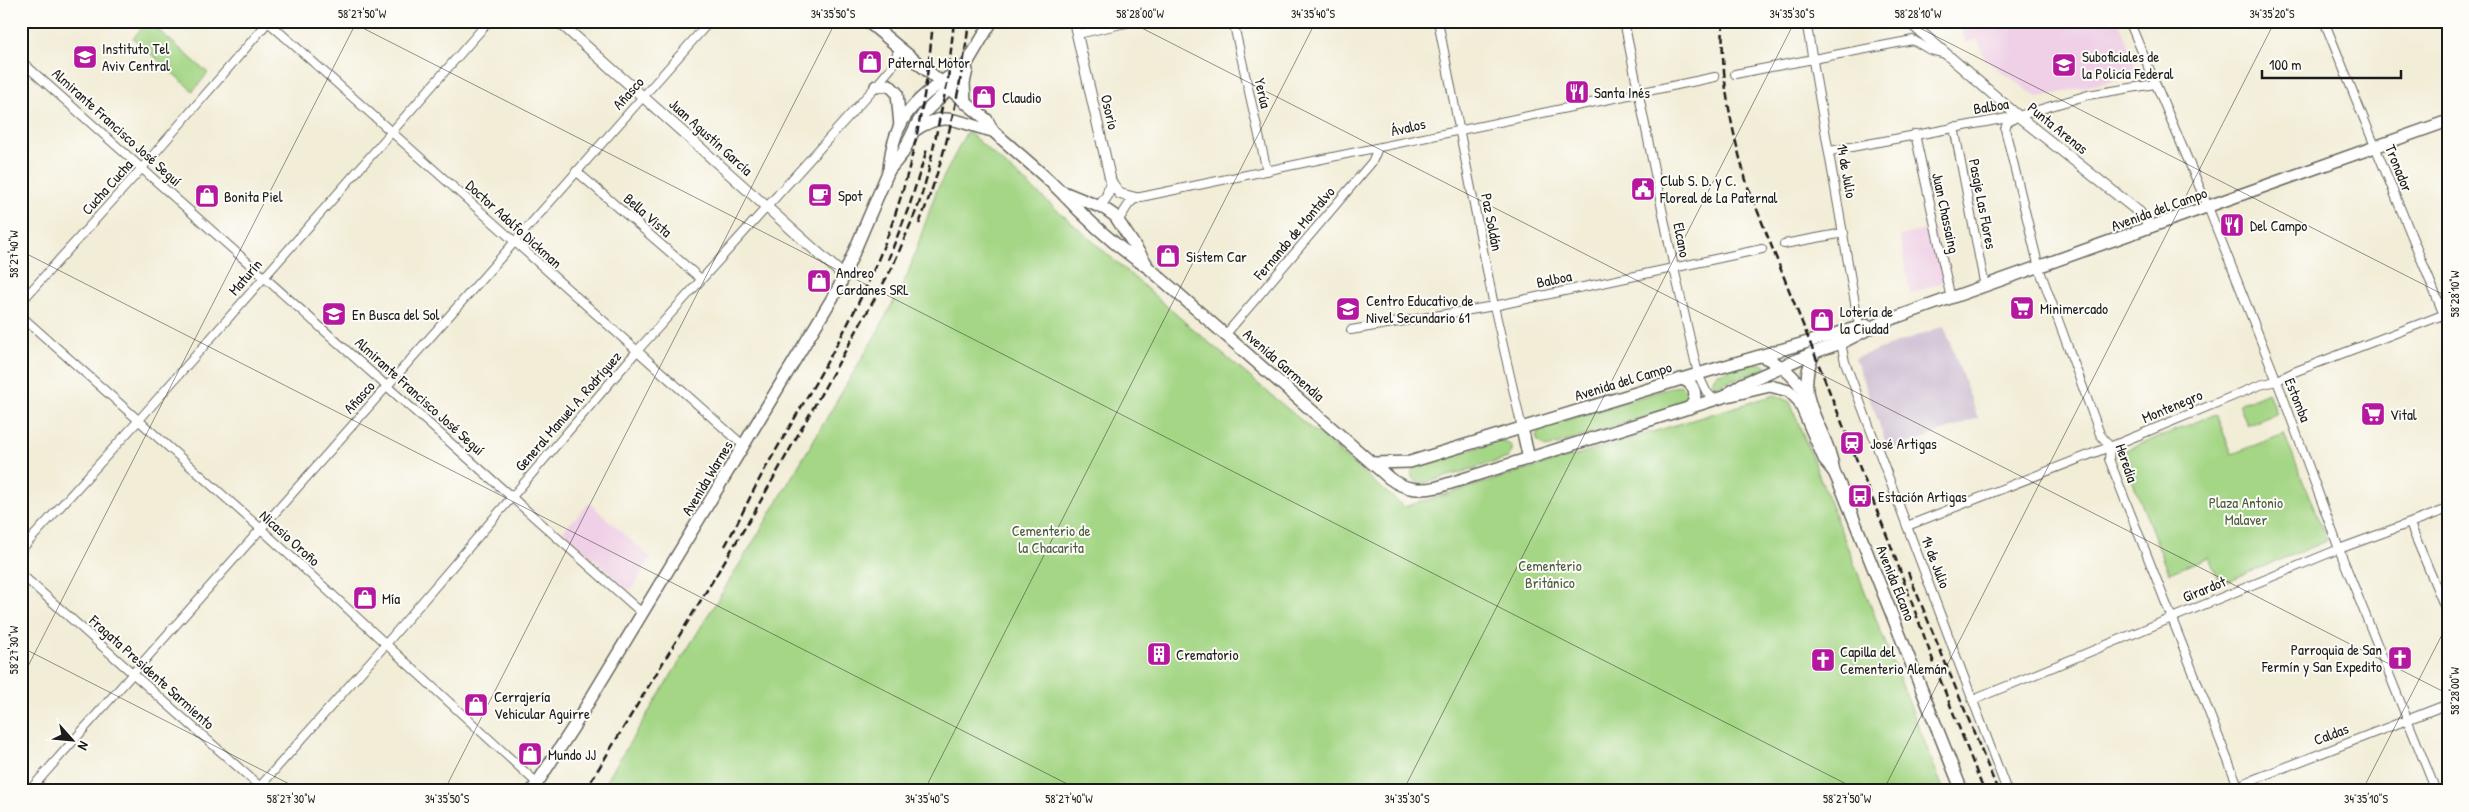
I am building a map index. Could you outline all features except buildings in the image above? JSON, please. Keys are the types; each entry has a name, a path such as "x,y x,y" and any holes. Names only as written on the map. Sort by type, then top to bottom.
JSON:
{"main road":[{"name":"Avenida Garmendia","path":"867,21 987,120 993,132 1059,190 1094,226 1150,269 1397,484"},
{"name":"Avenida Warnes","path":"538,788 844,276 890,170 903,153 924,113 945,86 968,64 992,21"},
{"path":"965,103 964,83 968,64"},
{"path":"876,86 889,85 897,93 900,126"},
{"name":"Avenida Warnes","path":"890,170 891,148 900,126 916,101 945,86"},
{"path":"914,132 932,120 947,118 961,120 993,132"},
{"name":"Avenida del Campo","path":"1718,398 1742,384 1840,343 1880,323 2448,121"},
{"name":"Avenida Garmendia","path":"1059,190 1110,212 1150,269"},
{"path":"1094,226 1094,216 1100,207"},
{"path":"1104,234 1114,231 1118,221"},
{"name":"Avenida del Campo","path":"1374,463 1410,462 1859,326 1880,323"},
{"name":"Avenida Elcano","path":"1815,352 1800,395 1825,461 1834,472 1914,667 1962,791"},
{"path":"1760,356 1782,366 1796,380 1800,395"},
{"path":"1681,379 1690,383 1695,391 1694,401 1689,408"},
{"name":"Avenida del Campo","path":"1397,484 1416,490 1427,489 1529,459 1718,398 1770,386 1784,388 1800,395"},
{"path":"1522,428 1529,459"}],"street":[{"name":"Maturín","path":"21,550 139,420 489,21"},
{"name":"Juan Agustín García","path":"558,21 844,276"},
{"name":"Añasco","path":"29,791 710,21"},
{"name":"Osorio","path":"1074,21 1111,182"},
{"path":"1078,34 1135,21"},
{"name":"Yerúa","path":"1233,21 1267,171"},
{"name":"Paz Soldán","path":"1438,21 1494,306 1522,428"},
{"name":"Elcano","path":"1624,21 1674,268 1698,374 1706,391 1718,398"},
{"name":"14 de Julio","path":"1806,21 1859,326"},
{"name":"Punta Arenas","path":"1908,21 2018,116 2139,212 2151,227"},
{"name":"Estomba","path":"2129,21 2208,207 2339,549 2409,719 2436,791"},
{"name":"Tronador","path":"2324,21 2446,314 2448,325"},
{"name":"Doctor Adolfo Dickman","path":"268,22 744,446"},
{"name":"Cucha Cucha","path":"21,302 142,168 268,22"},
{"name":"Punta Arenas","path":"1813,58 1913,40 1930,50 1945,54"},
{"name":"General Manuel A. Rodríguez","path":"260,789 637,352 876,86 891,68 899,49"},
{"path":"1736,74 1813,58"},
{"name":"Almirante Francisco José Seguí","path":"21,61 388,385 642,613"},
{"name":"Ávalos","path":"1136,198 1715,77"},
{"name":"Balboa","path":"1830,151 2018,116 2088,95 2155,84"},
{"name":"Heredia","path":"2018,116 2007,123 2005,128 2039,268 2100,434 2110,447 2109,459 2239,788"},
{"name":"Pasaje Las Flores","path":"1954,127 1985,287"},
{"name":"Juan Chassaing","path":"1915,134 1951,299"},
{"name":"Fernando de Montalvo","path":"1226,334 1372,162 1378,148"},
{"name":"Bella Vista","path":"576,171 702,279"},
{"path":"1111,182 1120,194 1136,198"},
{"path":"1100,207 1107,196 1111,182"},
{"path":"1118,221 1129,204 1136,198"},
{"path":"1784,244 1844,233"},
{"name":"Balboa","path":"1351,330 1494,306 1762,249"},
{"name":"Montenegro","path":"1907,526 2110,447 2260,385 2276,382 2294,372 2446,314"},
{"name":"Nicasio Oroño","path":"21,316 261,529 538,788"},
{"name":"14 de Julio","path":"1840,343 1845,362 2007,791"},
{"name":"Girardot","path":"1973,700 2172,616 2339,549 2448,510"},
{"path":"2410,524 2448,615"},
{"name":"Fragata Presidente Sarmiento","path":"21,574 260,789"},
{"name":"Caldas","path":"2224,791 2239,788 2448,704"}],"shaded area":[{"name":"Suboficiales de la Policía Federal","path":"1958,21 2119,21 2137,71 2132,76 2038,98 1985,59 1978,39 1966,43"},
{"path":"1934,228 1945,281 1910,294 1900,236"},
{"path":"1944,326 1978,418 1889,451 1855,358"},
{"path":"589,503 651,558 632,589 628,590 563,531"}],"green space":[{"path":"148,21 208,73 193,91 133,38"},
{"name":"Cementerio de la Chacarita","path":"967,131 1187,324 1404,507 1775,395 1790,402 1944,791 600,791 763,526 878,331 907,276 936,192"},
{"path":"1752,362 1766,365 1765,369 1714,386 1711,382 1716,374"},
{"path":"1680,385 1688,391 1689,398 1686,404 1546,448 1539,443 1536,437 1540,428"},
{"path":"2268,392 2276,414 2247,425 2239,404"},
{"name":"Plaza Antonio Malaver","path":"2216,414 2232,454 2284,434 2327,541 2220,584 2209,557 2169,573 2121,452"},
{"path":"1502,440 1512,446 1512,451 1508,458 1422,484 1416,481 1411,472 1415,467"}],"railway":[{"path":"725,546 765,469 848,323 877,263 906,180 923,101 933,21"},
{"path":"585,791 755,511 892,268 919,204 928,173 948,79 954,21"},
{"path":"919,224 937,175 951,124 957,99 969,21"},
{"path":"1723,21 1723,63 1728,105 1748,187 1891,546 1984,791"},
{"path":"888,260 910,204 927,149"},
{"path":"1908,572 1998,791"}],"place":[{"name":"Instituto Tel Aviv Central","path":"85,57"},
{"name":"Paternal Motor","path":"870,62"},
{"name":"Suboficiales de la Policía Federal","path":"2064,65"},
{"name":"Santa Inés","path":"1577,92"},
{"name":"Claudio","path":"984,97"},
{"name":"Club S. D. y C. Floreal de La Paternal","path":"1643,189"},
{"name":"Spot","path":"820,195"},
{"name":"Bonita Piel","path":"207,196"},
{"name":"Del Campo","path":"2232,225"},
{"name":"Sistem Car","path":"1168,256"},
{"name":"Andreo Cardanes SRL","path":"819,281"},
{"name":"Minimercado","path":"2022,308"},
{"name":"Centro Educativo de Nivel Secundario 61","path":"1348,309"},
{"name":"En Busca del Sol","path":"334,314"},
{"name":"Lotería de la Ciudad","path":"1822,320"},
{"name":"Vital","path":"2373,414"},
{"name":"José Artigas","path":"1852,443"},
{"name":"Estación Artigas","path":"1860,496"},
{"name":"Mía","path":"365,598"},
{"name":"Crematorio","path":"1159,654"},
{"name":"Parroquia de San Fermín y San Expedito","path":"2400,658"},
{"name":"Capilla del Cementerio Alemán","path":"1823,660"},
{"name":"Cerrajería Vehicular Aguirre","path":"476,705"},
{"name":"Mundo JJ","path":"530,754"}],"park label":[{"name":"Cementerio Británico","path":"1550,574"}]}
